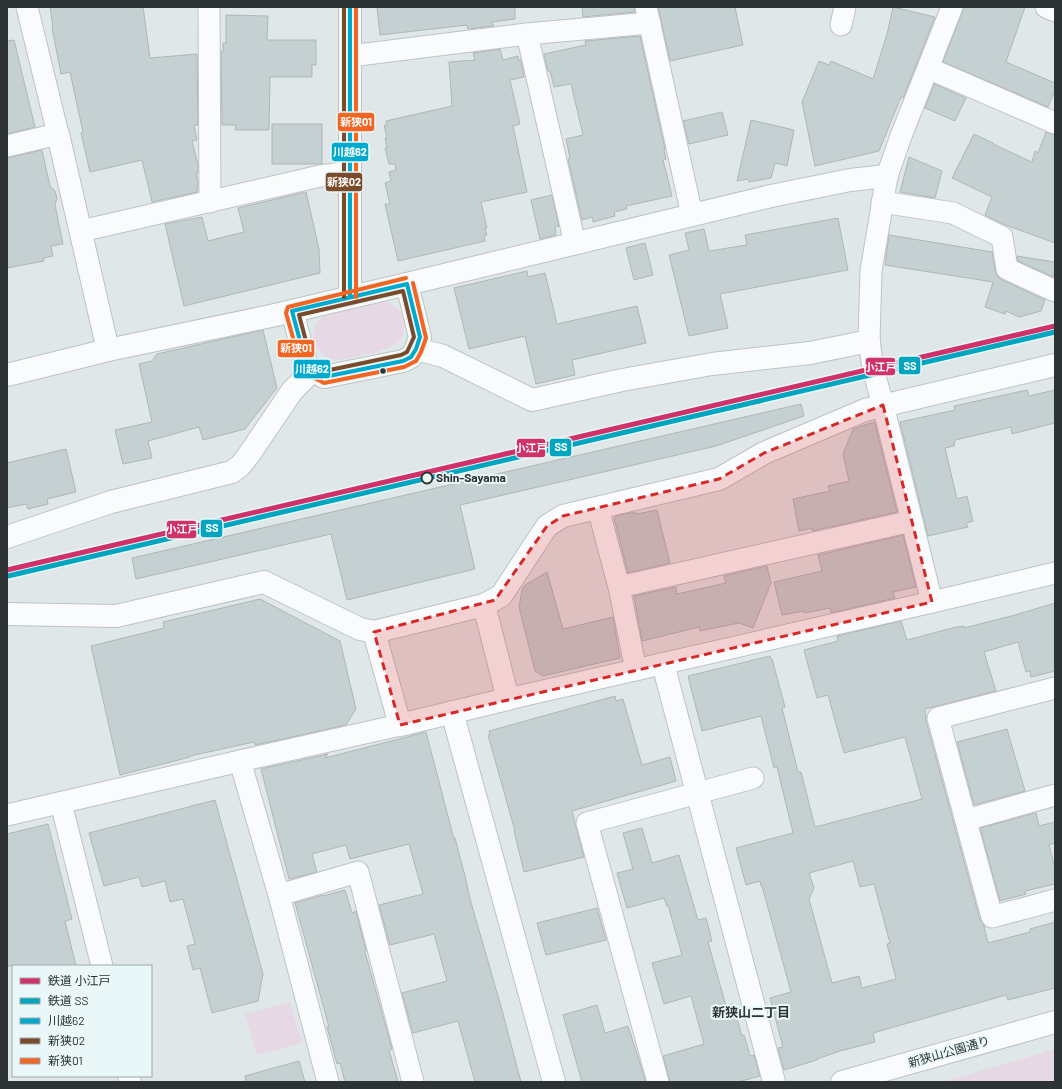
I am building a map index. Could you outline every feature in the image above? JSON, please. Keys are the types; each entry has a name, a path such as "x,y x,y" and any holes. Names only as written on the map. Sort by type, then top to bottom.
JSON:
{"street":[{"path":"27,7 108,350"},
{"path":"209,7 210,202"},
{"path":"350,7 350,297"},
{"path":"932,602 873,368 869,341 871,271 887,176 952,7"},
{"path":"1046,7 1055,11"},
{"path":"350,56 527,34 648,15 692,215"},
{"path":"527,34 575,244"},
{"path":"928,68 1055,123"},
{"path":"7,146 58,134"},
{"path":"81,231 320,176 350,172"},
{"path":"7,375 108,350 292,311 772,196 850,180 887,176"},
{"path":"882,202 953,213 1002,237 1007,269 1055,290"},
{"path":"292,311 306,363 313,370 324,376 378,367 403,361 411,356 416,349 420,337 407,284"},
{"path":"416,349 443,356 532,400 622,380 712,364 810,353 869,341"},
{"path":"7,614 116,616 264,582 360,629 374,632 484,606 501,596 547,526 562,516 719,479 764,453 865,410 1055,365"},
{"path":"7,537 110,502 232,472 240,466 248,456 292,391 313,370"},
{"path":"598,508 618,587 636,670"},
{"path":"618,587 912,521"},
{"path":"7,815 240,761 400,726 452,712 1055,573"},
{"path":"484,606 508,699"},
{"path":"374,632 400,726"},
{"path":"663,664 774,1082"},
{"path":"1055,688 938,718 992,917 1055,900"},
{"path":"452,712 554,1082"},
{"path":"240,761 279,895 328,1082"},
{"path":"658,1082 587,823 754,778"},
{"path":"966,820 1055,795"},
{"path":"61,803 102,965"},
{"path":"279,895 358,872 413,1082"},
{"name":"新狭山公園通り","path":"842,1082 1055,1022"}],"highlighted area":[{"path":"883,405 932,602 400,725 374,632 495,600 547,526 563,516 719,479 764,453"}],"shaded area":[{"path":"383,302 399,309 402,315 404,327 403,335 393,346 338,360 329,358 322,354 317,348 314,341 316,326 320,319 327,313"},
{"path":"290,1002 302,1043 257,1055 245,1014"},
{"path":"1055,1049 1055,1082 943,1082"}],"building":[{"path":"50,7 143,7 150,58 197,54 198,125 194,125 197,140 192,141 198,165 198,173 196,173 198,182 197,192 152,202 142,160 90,172 70,72 61,74 52,28"},
{"path":"377,7 515,7 515,19 492,22 494,26 468,29 467,25 380,35"},
{"path":"582,7 634,7 635,12 583,17"},
{"path":"658,7 735,7 743,45 670,61"},
{"path":"893,7 935,17 903,98 901,97 879,151 815,166 802,102 819,61 829,65 831,61 873,79 887,34"},
{"path":"964,7 1025,7 1006,62 1055,83 1055,90 1048,107 943,62"},
{"path":"226,15 268,16 267,40 316,40 316,65 312,65 312,77 270,77 269,130 235,130 236,125 222,125 221,52 223,51 223,43 226,43"},
{"path":"640,36 665,149 666,159 663,160 672,196 626,206 627,209 614,212 615,216 593,222 592,217 582,220 568,159 570,158 566,139 583,135 571,84 554,87 544,54 586,45 585,41"},
{"path":"14,40 35,127 7,134 7,41"},
{"path":"500,49 503,60 518,56 518,60 521,60 524,77 510,80 520,124 513,126 527,192 481,202 487,228 485,229 487,235 484,235 485,241 398,261 385,204 390,204 385,183 391,181 389,172 396,170 395,164 389,164 385,148 387,148 385,138 387,138 384,125 387,125 386,121 452,106 449,62 475,60 473,53"},
{"path":"934,84 966,98 955,121 925,108"},
{"path":"722,112 728,135 689,144 683,121"},
{"path":"751,120 794,130 787,166 775,163 771,178 749,182 748,179 737,181"},
{"path":"272,124 322,124 322,164 272,164"},
{"path":"1046,132 1055,135 1055,243 1003,224 985,215 992,197 952,178 974,134 1032,162 1035,151 1038,153"},
{"path":"42,150 50,186 55,191 57,198 55,205 63,244 51,246 53,256 43,258 44,261 7,268 7,158"},
{"path":"909,157 942,171 935,198 900,192"},
{"path":"306,192 319,249 320,273 184,306 165,224 202,217 208,241 244,232 238,208"},
{"path":"552,195 559,226 555,227 556,235 540,239 531,200"},
{"path":"838,218 848,270 720,294 728,328 689,336 669,255 689,250 685,233 704,229 709,251 747,245 745,235"},
{"path":"889,235 992,252 995,271 998,277 1045,300 1041,311 1019,317 1006,311 1005,314 985,307 993,282 885,265"},
{"path":"645,243 653,275 634,280 626,248"},
{"path":"1017,256 1055,262 1053,277 1018,261"},
{"path":"527,271 528,277 545,273 557,324 637,306 646,343 572,360 575,375 536,384 525,336 469,349 454,288"},
{"path":"263,330 277,388 245,429 203,440 199,427 148,441 152,458 123,464 115,430 152,422 139,364 152,361 157,354"},
{"path":"1027,390 1029,396 1055,390 1055,423 1012,434 1011,427 955,440 954,446 945,448 957,499 967,496 973,521 966,523 968,527 928,536 900,422 955,410 954,406"},
{"path":"801,404 804,416 716,446 460,505 475,569 347,600 331,534 136,579 132,558"},
{"path":"874,422 897,512 812,531 812,528 799,531 793,499 830,491 828,486 849,481 843,454 853,429"},
{"path":"66,449 76,492 47,499 48,504 28,509 26,504 7,508 7,463"},
{"path":"657,510 670,563 628,573 614,518 616,516 634,512 634,514 637,514"},
{"path":"903,535 916,587 893,592 895,598 831,613 830,608 782,615 774,582 822,571 818,555"},
{"path":"767,566 771,583 753,628 739,623 700,631 699,627 642,641 634,596 676,587 677,594 726,583 724,576"},
{"path":"547,572 563,629 613,617 620,658 543,676 535,671 519,607 522,590 525,585"},
{"path":"260,599 340,641 356,709 346,725 255,745 254,742 190,756 120,775 91,646 164,628 163,622"},
{"path":"1055,603 1055,671 1031,677 1030,671 1026,672 1018,642 984,652 996,691 925,709 926,721 980,920 984,926 988,943 1030,932 1030,929 1055,922 1055,988 1008,1000 1006,995 873,1033 875,1042 840,1051 784,1070 778,1048 783,1047 770,998 791,992 762,886 760,881 746,885 736,848 793,833 777,767 774,768 761,716 702,731 688,676 770,656 785,707 782,708 798,772 801,772 815,827 922,799 905,737 844,753 828,695 817,698 804,650 838,641 837,636 901,621 907,640 956,627 964,626 964,628","holes":["853,861 860,887 874,884 890,943 887,944 896,979 862,988 859,976 832,983 809,899 814,888 809,873"]},
{"path":"615,696 616,701 623,699 642,765 670,757 676,781 572,811 584,857 524,872 515,831 488,735 490,735 489,731"},
{"path":"1007,729 1025,791 974,805 957,742"},
{"path":"426,732 470,899 521,1082 475,1082 458,1021 413,1033 402,993 447,981 434,934 390,945 379,905 423,894 409,844 350,859 346,845 312,854 317,872 289,879 261,769 328,754 325,758"},
{"path":"215,800 263,974 258,1001 212,1013 200,968 193,970 187,946 195,944 183,899 170,902 165,881 142,887 139,877 104,886 89,833"},
{"path":"1036,813 1039,826 1055,822 1055,843 1049,845 1055,868 1055,884 1025,891 1026,894 1000,901 980,828"},
{"path":"48,824 72,919 65,921 76,965 7,966 7,834"},
{"path":"642,828 652,863 679,855 698,920 706,918 712,941 708,942 726,1006 733,1004 742,1036 744,1035 750,1056 754,1055 760,1076 738,1082 670,1082 663,1056 704,1044 691,996 664,1004 652,963 682,955 668,905 667,906 664,898 627,908 617,873 633,869 623,833"},
{"path":"345,890 352,913 356,911 365,952 392,1049 389,1050 398,1082 345,1082 340,1063 337,1064 327,1027 329,1027 295,903"},
{"path":"597,908 606,940 546,955 537,923"},
{"path":"597,1005 605,1033 628,1026 646,1082 582,1082 563,1015"},
{"path":"299,1061 305,1082 246,1082 245,1076"}],"rail line":[{"name":"小江戸","path":"7,570 1055,326"},
{"name":"SS","path":"8,576 1055,332"}],"transit line":[{"name":"新狭02","path":"344,7 344,297"},
{"name":"川越62","path":"350,7 350,297"},
{"name":"新狭01","path":"356,7 356,297"},
{"name":"新狭01","path":"406,278 288,307 286,313 301,366 309,375 324,383 404,367 416,361 426,338 413,283"},
{"name":"川越62","path":"407,284 420,337 416,349 411,357 403,361 324,377 313,370 306,363 292,311 407,284"},
{"name":"新狭02","path":"403,291 414,337 407,352 401,355 325,371 311,360 299,315 403,291"}],"place":[{"name":"Shin-Sayama","path":"427,478"}],"district":[{"name":"新狭山二丁目","path":"751,1012"}]}
